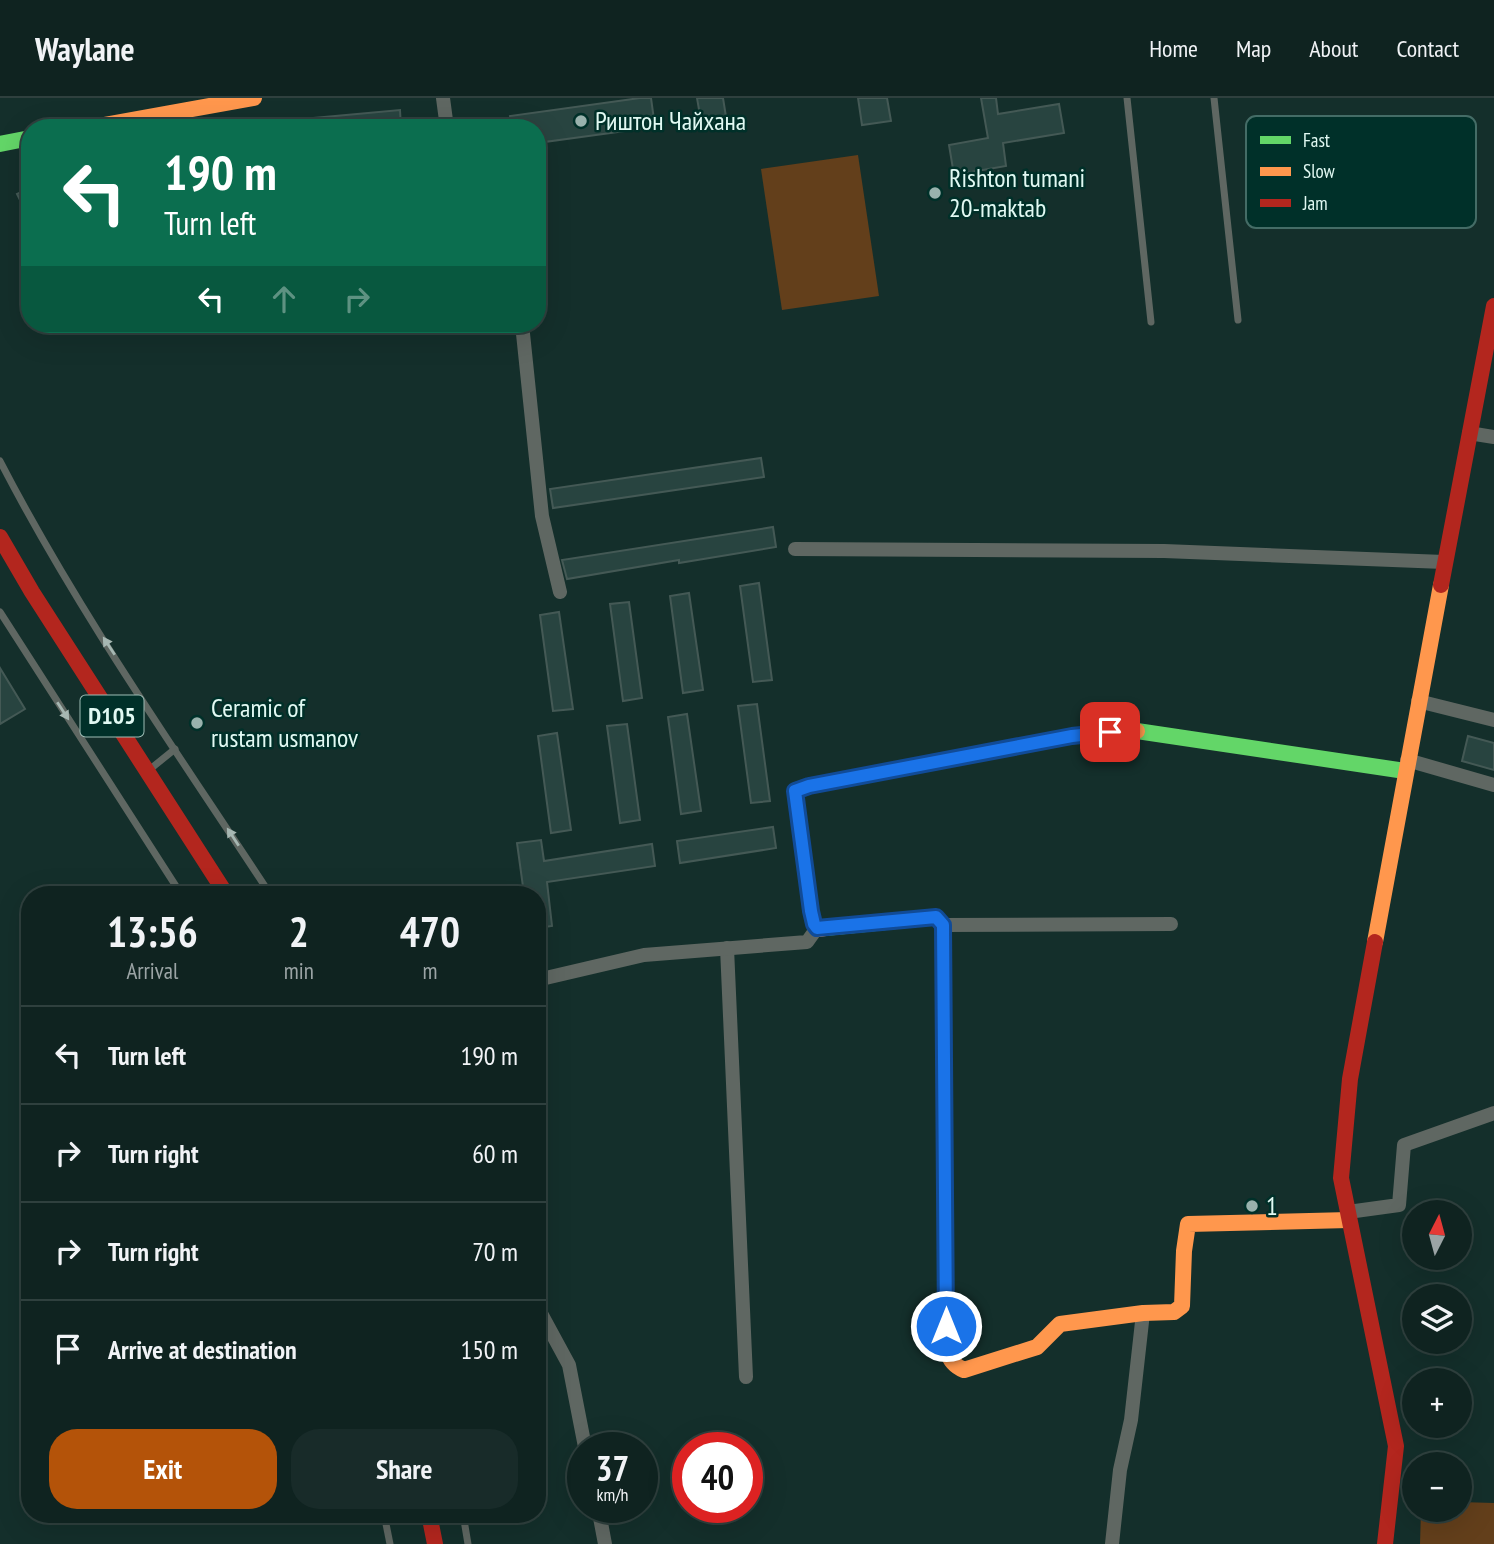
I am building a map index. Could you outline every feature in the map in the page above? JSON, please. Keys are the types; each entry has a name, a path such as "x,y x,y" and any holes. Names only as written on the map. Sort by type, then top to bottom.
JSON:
{"street":[{"path":"127,119 202,102 254,98"},
{"path":"443,98 446,119"},
{"path":"0,144 21,140"},
{"path":"1385,1544 1396,1446 1341,1178 1350,1079 1406,765 1494,306"},
{"path":"523,333 542,516 560,592"},
{"path":"1469,433 1494,438"},
{"name":"D105","path":"0,537 221,886"},
{"path":"795,549 1164,551 1444,562"},
{"path":"1418,701 1494,720"},
{"path":"817,928 811,911 795,791 809,786 1072,736 1128,730 1406,765 1494,785"},
{"path":"546,978 644,955 807,942 817,928 936,917 943,925 946,1354 954,1366 964,1370 1037,1347 1060,1324 1143,1313 1174,1312 1182,1307 1184,1233 1188,1224 1348,1216 1399,1205 1404,1145 1494,1113"},
{"path":"943,925 1171,923"},
{"path":"727,948 746,1377"},
{"path":"1112,1544 1143,1313"},
{"path":"546,1323 569,1366 582,1432"},
{"path":"431,1523 435,1544"},
{"path":"601,1523 605,1544"}],"lane":[{"path":"1127,98 1152,322"},
{"path":"1214,98 1238,320"},
{"path":"0,461 28,515 89,615 265,886"},
{"path":"0,612 176,886"},
{"path":"147,771 176,749"},
{"path":"386,1523 390,1544"},
{"path":"464,1523 468,1544"}],"shaded area":[{"path":"858,155 879,296 782,310 761,169"},
{"path":"1472,1502 1494,1503 1494,1544 1420,1544 1421,1522 1472,1522"}],"building":[{"path":"651,98 655,127 546,142 546,119 510,119 510,116"},
{"path":"697,98 723,98 727,123 702,127"},
{"path":"858,98 887,98 891,121 862,125"},
{"path":"981,98 996,98 998,114 1059,104 1064,133 1003,143 1006,166 954,175 949,145 988,138"},
{"path":"400,110 400,119 303,119"},
{"path":"761,458 764,477 553,508 550,489"},
{"path":"773,527 776,547 679,563 679,560 567,579 562,560"},
{"path":"759,583 772,680 753,682 740,586"},
{"path":"689,593 703,690 683,693 670,596"},
{"path":"629,602 642,698 623,701 610,604"},
{"path":"559,612 573,709 553,711 540,615"},
{"path":"0,668 25,709 0,724"},
{"path":"757,704 770,801 751,803 738,706"},
{"path":"687,714 701,811 681,814 668,717"},
{"path":"627,724 640,820 620,823 607,726"},
{"path":"557,733 571,830 551,833 538,736"},
{"path":"1468,736 1494,743 1494,770 1462,761"},
{"path":"773,827 776,848 680,863 677,841"},
{"path":"541,840 544,861 652,844 655,866 547,882 552,926 546,927 546,886 523,886 517,843"}],"traffic: fast":[{"path":"0,144 21,140"},
{"path":"1137,731 1405,771"},
{"path":"825,928 936,917 943,925 946,1312"}],"traffic: slow":[{"path":"137,119 254,98"},
{"path":"1375,942 1441,585"},
{"path":"825,928 819,929 814,924 811,911 795,791 809,786 1072,736 1137,731"},
{"path":"946,1312 945,1337 948,1353 956,1366 964,1370 1037,1347 1060,1324 1143,1313 1174,1312 1182,1306 1188,1224 1349,1220"}],"traffic: jam":[{"path":"1441,585 1494,306"},
{"path":"0,537 32,592 221,886"},
{"path":"1375,942 1350,1079 1341,1178 1396,1446 1385,1544"},
{"path":"431,1523 435,1544"}],"place":[{"name":"Риштон Чайхана","path":"581,121"},
{"name":"Rishton tumani 20-maktab","path":"935,193"},
{"name":"Ceramic of rustam usmanov","path":"197,723"},
{"name":"1","path":"1252,1206"}],"route":[{"path":"946,1326 943,925 936,917 817,928 811,911 795,791 809,786 1072,736 1110,732"}]}
